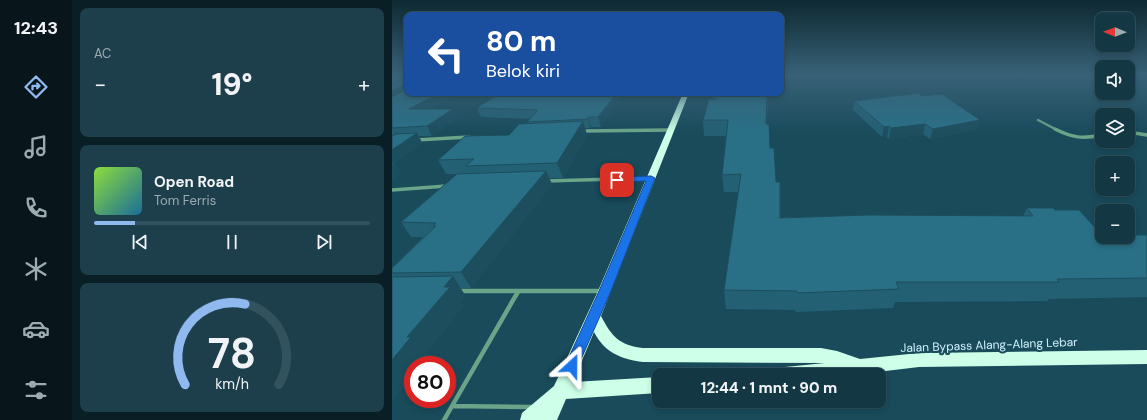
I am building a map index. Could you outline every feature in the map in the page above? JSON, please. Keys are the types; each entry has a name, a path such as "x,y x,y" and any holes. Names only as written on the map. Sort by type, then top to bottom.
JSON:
{"highway":[{"path":"539,416 561,391 605,291 685,96"},
{"path":"594,316 604,338 614,347 628,353 643,355 821,355 838,358 862,367"},
{"name":"Jalan Bypass Alang-Alang Lebar","path":"852,368 920,360 1147,357"},
{"path":"561,391 652,385"}],"street":[{"path":"1038,120 1070,136 1095,136"},
{"path":"574,132 671,130"},
{"path":"1135,133 1147,135"},
{"path":"408,140 477,137"},
{"path":"539,182 651,178"},
{"path":"392,190 454,185"},
{"path":"456,291 605,291"}],"lane":[{"path":"456,399 519,291"},
{"path":"456,406 539,416"},
{"path":"444,420 451,408"}],"building":[{"path":"398,94 404,94 404,96 433,96 409,109 453,109 427,126 392,128 392,97"},
{"path":"914,94 920,94 922,96 942,94 980,120 933,129 925,124 891,128 889,126 884,127 854,101"},
{"path":"495,96 615,96 598,117 588,117 588,119 527,122 538,110 477,108"},
{"path":"716,96 767,96 766,124 769,124 770,148 774,148 776,182 780,182 780,218 869,215 1033,216 1027,208 1079,210 1095,227 1095,244 1135,244 1135,235 1147,235 1147,278 1057,279 1059,282 896,282 899,289 797,293 797,291 724,290 741,174 722,175 728,120 703,120 709,99 717,99"},
{"path":"583,121 557,163 465,166 474,159 438,160 465,136 509,135 519,124"},
{"path":"417,133 392,150 392,136 396,134"},
{"path":"546,171 461,272 392,273 392,268 436,226 433,226 436,223 401,222 457,174"},
{"path":"453,276 444,287 450,287 407,337 411,337 392,360 392,277"}],"route":[{"path":"572,366 605,291 651,178 617,180"}]}
